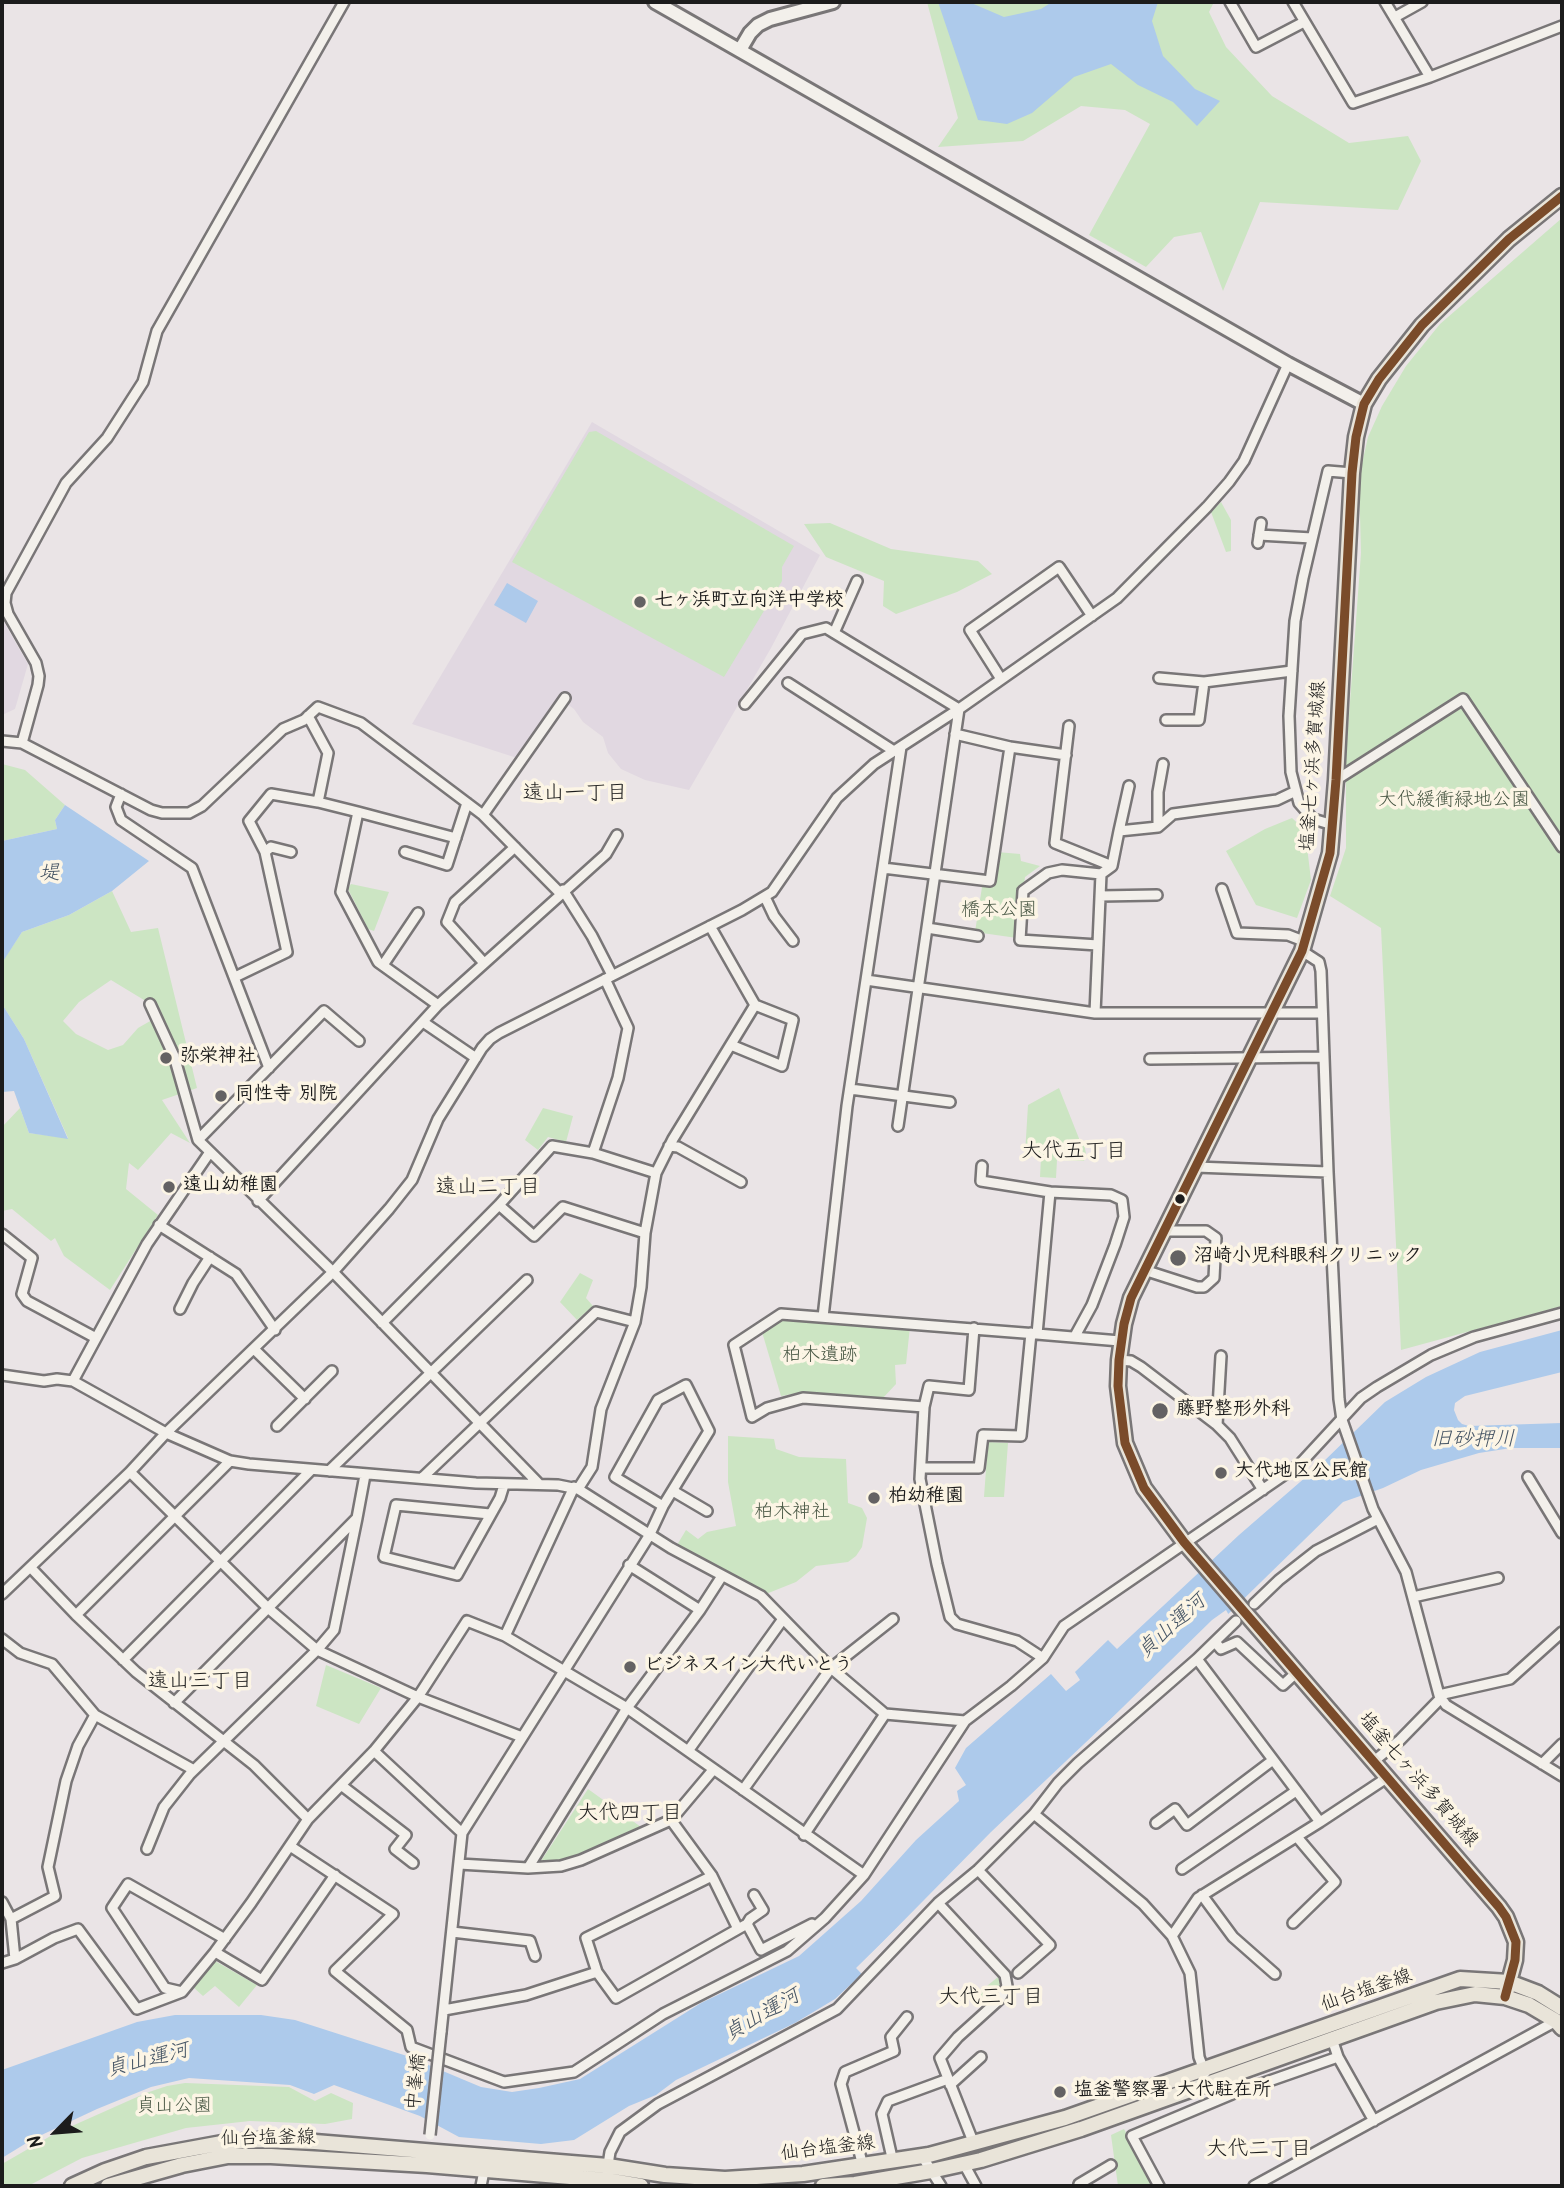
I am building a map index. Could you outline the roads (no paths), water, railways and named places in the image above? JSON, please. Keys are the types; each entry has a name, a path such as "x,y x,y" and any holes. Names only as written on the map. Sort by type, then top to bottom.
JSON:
{"main road":[{"name":"塩釜七ヶ浜多賀城線","path":"1505,1997 1515,1960 1516,1942 1506,1917 1153,1503 1131,1461 1120,1412 1118,1360 1127,1311 1144,1270 1304,946 1329,853 1336,780 1352,473 1356,437 1364,404 1392,362 1422,325 1509,239 1562,197"},
{"name":"仙台塩釜線","path":"823,2186 866,2184 964,2164 1081,2129 1206,2076 1460,1979 1509,1982 1538,1993 1560,2019"},
{"name":"仙台塩釜線","path":"72,2186 146,2157 222,2143 260,2140 315,2142 428,2158 607,2173 665,2175 725,2182 803,2174 893,2162 974,2144 1332,2039 1436,2002 1475,1994 1505,1997 1560,2019"},
{"name":"仙台塩釜線","path":"108,2186 182,2165 229,2156 271,2156 428,2158 533,2180 607,2173 641,2186"}],"street":[{"path":"22,743 39,676 36,663 8,614 6,593 65,484 107,438 143,382 157,331 344,2"},
{"path":"655,2 1364,404"},
{"path":"740,50 758,25 780,16 833,2"},
{"path":"1230,2 1256,47 1304,22"},
{"path":"1293,2 1353,103 1430,77 1562,26"},
{"path":"1385,2 1430,77"},
{"path":"1395,17 1422,2"},
{"path":"2,1594 333,1272 412,1180 438,1119 482,1048 499,1033 772,892 837,798 874,764 959,709 1117,598 1229,482 1244,461 1288,363"},
{"path":"1333,825 1313,819 1299,803 1296,792 1291,772 1292,671 1295,621 1328,471 1352,473"},
{"path":"1261,523 1258,539 1312,538"},
{"path":"1001,679 970,630 1059,567 1091,616"},
{"path":"834,634 857,581"},
{"path":"745,704 802,634 826,628 959,709"},
{"path":"1159,678 1204,682 1292,671"},
{"path":"1166,720 1199,720 1204,682"},
{"path":"788,683 897,749"},
{"path":"483,815 565,698"},
{"path":"1336,780 1463,699 1562,847"},
{"path":"2,741 22,743 162,813 189,813 202,806 283,729 308,716 318,707 361,723 483,815 562,892 592,936 628,1028 618,1078 593,1153"},
{"path":"898,1126 959,709"},
{"path":"308,716 328,753 318,802"},
{"path":"1069,726 1055,843 1112,866"},
{"path":"955,734 1010,747 1066,755"},
{"path":"883,868 990,881 1010,747"},
{"path":"823,1317 850,1089 883,868 897,749"},
{"path":"1158,827 1158,792 1163,764"},
{"path":"1098,945 1020,940 1023,891 1048,873 1062,870 1101,874 1112,866 1129,786"},
{"path":"1119,831 1158,827 1173,814 1278,800 1296,792"},
{"path":"121,794 116,807 121,820 192,868 269,1068"},
{"path":"235,977 287,952 265,852 249,821 271,794 318,802 456,838"},
{"path":"405,852 447,865 467,803"},
{"path":"358,812 341,892 378,962 438,1005"},
{"path":"258,1201 438,1005 606,854 617,835"},
{"path":"265,852 271,846 291,852"},
{"path":"484,963 447,922 455,902 514,847"},
{"path":"1095,1013 1101,874"},
{"path":"1222,889 1237,933 1288,935 1304,946 1319,962 1342,1420 1375,1514 1406,1572 1440,1697 1446,1705 1562,1776"},
{"path":"1100,895 1157,895"},
{"path":"765,897 774,916 793,941"},
{"path":"383,965 418,913"},
{"path":"710,926 755,1005 793,1020 782,1066 731,1045"},
{"path":"927,928 978,936"},
{"path":"866,980 1095,1013 1322,1013"},
{"path":"150,1004 174,1056 198,1140 333,1272 539,1484"},
{"path":"505,1636 576,1488 592,1467 601,1409 635,1322 645,1233 656,1173 669,1146 755,1005"},
{"path":"198,1140 324,1011 359,1041"},
{"path":"423,1022 476,1059"},
{"path":"1150,1059 1324,1057"},
{"path":"850,1089 950,1102"},
{"path":"382,1323 499,1205 552,1146 593,1153 656,1173"},
{"path":"669,1146 678,1147 740,1182"},
{"path":"73,1381 146,1244 210,1152"},
{"path":"982,1166 981,1181 1051,1192 1111,1195 1122,1200 1124,1217 1115,1245 1092,1305 1074,1336"},
{"path":"1196,1167 1328,1172"},
{"path":"921,1468 979,1468 984,1435 1021,1436 1051,1192"},
{"path":"499,1205 534,1236 564,1207 645,1233"},
{"path":"159,1225 236,1274 275,1330"},
{"path":"1144,1270 1197,1287 1204,1287 1214,1278 1216,1238 1206,1231 1164,1231"},
{"path":"2,1234 32,1258 22,1294 27,1301 96,1338"},
{"path":"180,1309 210,1258"},
{"path":"329,1471 527,1280"},
{"path":"422,1478 596,1312 635,1322"},
{"path":"289,1846 393,1913 335,1971 407,2030 411,2047 504,2082 574,2072 663,2014 786,1951 825,1918 864,1875 965,1721 1042,1658 1064,1626 1300,1464 1362,1398 1377,1387 1431,1355 1474,1336 1562,1313"},
{"path":"925,1407 803,1398 767,1408 752,1417 734,1345 780,1314 1121,1341"},
{"path":"974,1328 969,1390 929,1387 925,1407 920,1479 937,1564 950,1617 957,1624 1017,1641 1042,1658"},
{"path":"254,1349 305,1399"},
{"path":"1217,1425 1221,1356"},
{"path":"1118,1360 1131,1361 1141,1367 1217,1425 1230,1438 1263,1490"},
{"path":"277,1426 332,1371"},
{"path":"2,1374 44,1381 73,1381 166,1433 230,1461 366,1475 576,1488 649,1536 761,1596 831,1668 885,1714 965,1721"},
{"path":"374,1751 463,1833 649,1536 663,1506 709,1432 686,1385 658,1400 615,1477 663,1506"},
{"path":"76,1615 176,1518 230,1461"},
{"path":"123,1660 311,1470"},
{"path":"130,1472 268,1608 317,1650 418,1697 522,1737"},
{"path":"147,1849 164,1807 194,1770 317,1650 334,1630 366,1475"},
{"path":"1528,1477 1559,1520 1562,1532"},
{"path":"490,1514 396,1505 384,1557 457,1575 500,1498 503,1485"},
{"path":"673,1491 707,1511"},
{"path":"607,2173 610,2152 620,2133 658,2104 837,2009 937,1903 978,1870 1034,1814 1078,1763 1215,1642 1279,1580 1316,1551 1375,1514"},
{"path":"174,1703 356,1518"},
{"path":"629,1565 700,1610"},
{"path":"31,1568 123,1660 254,1765 308,1819"},
{"path":"528,1868 627,1708 722,1576"},
{"path":"1413,1597 1498,1578"},
{"path":"688,1751 783,1619"},
{"path":"743,1790 831,1668 893,1619"},
{"path":"2,1963 78,1928 137,2009 182,1992 225,1939 308,1819 374,1751 418,1697 467,1621 505,1636 627,1708 864,1875"},
{"path":"1374,1761 1400,1740 1440,1697 1510,1679 1562,1632"},
{"path":"2,1639 20,1653 52,1664 95,1715 194,1770"},
{"path":"1215,1642 1221,1649 1237,1642 1283,1685 1297,1672"},
{"path":"1196,1659 1320,1822"},
{"path":"804,1835 885,1714"},
{"path":"11,1919 55,1896 48,1867 66,1781 78,1746 95,1715"},
{"path":"1542,1764 1562,1744"},
{"path":"1156,1823 1175,1809 1187,1825 1273,1760"},
{"path":"459,1864 528,1868 561,1866 581,1860 670,1821 713,1770"},
{"path":"1172,1936 1202,1895 1388,1777"},
{"path":"341,1785 406,1835 395,1849 413,1863"},
{"path":"1182,1869 1296,1791"},
{"path":"1034,1814 1143,1904 1172,1936 1191,1973 1199,2057 1206,2076"},
{"path":"670,1821 712,1876 742,1926 761,1950 825,1918"},
{"name":"中峯橋","path":"428,2158 463,1833"},
{"path":"1293,1923 1335,1882 1297,1837"},
{"path":"978,1870 1050,1945 1018,1973"},
{"path":"215,1952 262,1980 335,1875"},
{"path":"712,1876 586,1938 597,1972 616,1998 742,1926 763,1910 754,1895"},
{"path":"182,1992 165,1988 112,1908 128,1884 225,1939"},
{"path":"1202,1895 1233,1937 1275,1974"},
{"path":"2,1902 11,1919 15,1959"},
{"path":"937,1903 1005,1975 1007,1986 1000,1999 958,2037 940,2058 974,2144"},
{"path":"452,1932 530,1941 536,1956"},
{"path":"444,2010 526,1996 597,1972"},
{"path":"863,2166 841,2084 845,2072 894,2052 891,2037 907,2018"},
{"path":"1254,2186 1560,2019"},
{"path":"1332,2039 1338,2057 1374,2121"},
{"path":"893,2162 882,2114 888,2101 949,2082 981,2057"},
{"path":"1159,2186 1132,2136 1232,2094 1338,2057"},
{"path":"922,2156 942,2186"},
{"path":"964,2164 976,2186"},
{"path":"1079,2186 1111,2165"},
{"path":"481,2186 484,2171"}],"water":[{"path":"938,2 969,2 1004,17 1041,9 1052,2 1158,2 1152,21 1163,56 1195,89 1220,101 1197,126 1173,102 1138,85 1111,64 1074,77 1032,113 1007,124 978,120"},
{"path":"507,583 538,601 526,623 494,605"},
{"name":"堤","path":"65,805 149,861 112,891 69,915 22,932 2,963 2,841 57,829 55,820"},
{"path":"2,1004 24,1039 68,1139 29,1133 14,1091 2,1092"},
{"path":"1562,1330 1562,1372 1465,1396 1455,1403 1454,1410 1458,1420 1469,1426 1562,1423 1562,1448 1511,1448 1479,1453 1421,1470 1383,1488 1343,1502 1220,1622 1102,1727 991,1832 857,1968 862,1974 835,1999 795,2023 676,2080 656,2095 629,2106 574,2140 541,2144 459,2137 420,2116 334,2085 314,2094 290,2085 189,2078 151,2087 97,2109 33,2139 2,2158 2,2070 137,2022 175,2015 261,2015 295,2020 407,2056 481,2087 512,2092 580,2079 701,2003 799,1956 861,1901 916,1840 959,1801 957,1791 966,1785 955,1768 966,1748 1051,1674 1066,1691 1080,1680 1075,1672 1108,1640 1117,1649 1239,1535 1322,1463 1385,1402 1426,1377 1480,1352"}],"place":[{"name":"七ヶ浜町立向洋中学校","path":"640,602"},
{"name":"弥栄神社","path":"166,1058"},
{"name":"同性寺 別院","path":"221,1096"},
{"name":"遠山幼稚園","path":"169,1187"},
{"name":"沼崎小児科眼科クリニック","path":"1178,1258"},
{"name":"藤野整形外科","path":"1160,1411"},
{"name":"大代地区公民館","path":"1221,1473"},
{"name":"柏幼稚園","path":"874,1498"},
{"name":"ビジネスイン大代いとう","path":"630,1667"},
{"name":"塩釜警察署 大代駐在所","path":"1060,2092"}],"district":[{"name":"遠山一丁目","path":"575,795"},
{"name":"大代五丁目","path":"1074,1153"},
{"name":"遠山二丁目","path":"488,1189"},
{"name":"遠山三丁目","path":"200,1683"},
{"name":"大代四丁目","path":"630,1815"},
{"name":"大代三丁目","path":"991,1999"},
{"name":"大代二丁目","path":"1259,2151"}],"park label":[{"name":"大代緩衝緑地公園","path":"1454,802"},
{"name":"橋本公園","path":"999,912"},
{"name":"柏木遺跡","path":"820,1357"},
{"name":"柏木神社","path":"792,1514"},
{"name":"貞山公園","path":"174,2108"}],"water label":[{"name":"旧砂押川","path":"1473,1441"},
{"name":"貞山運河","path":"1173,1628"},
{"name":"貞山運河","path":"763,2017"},
{"name":"貞山運河","path":"148,2062"}]}
